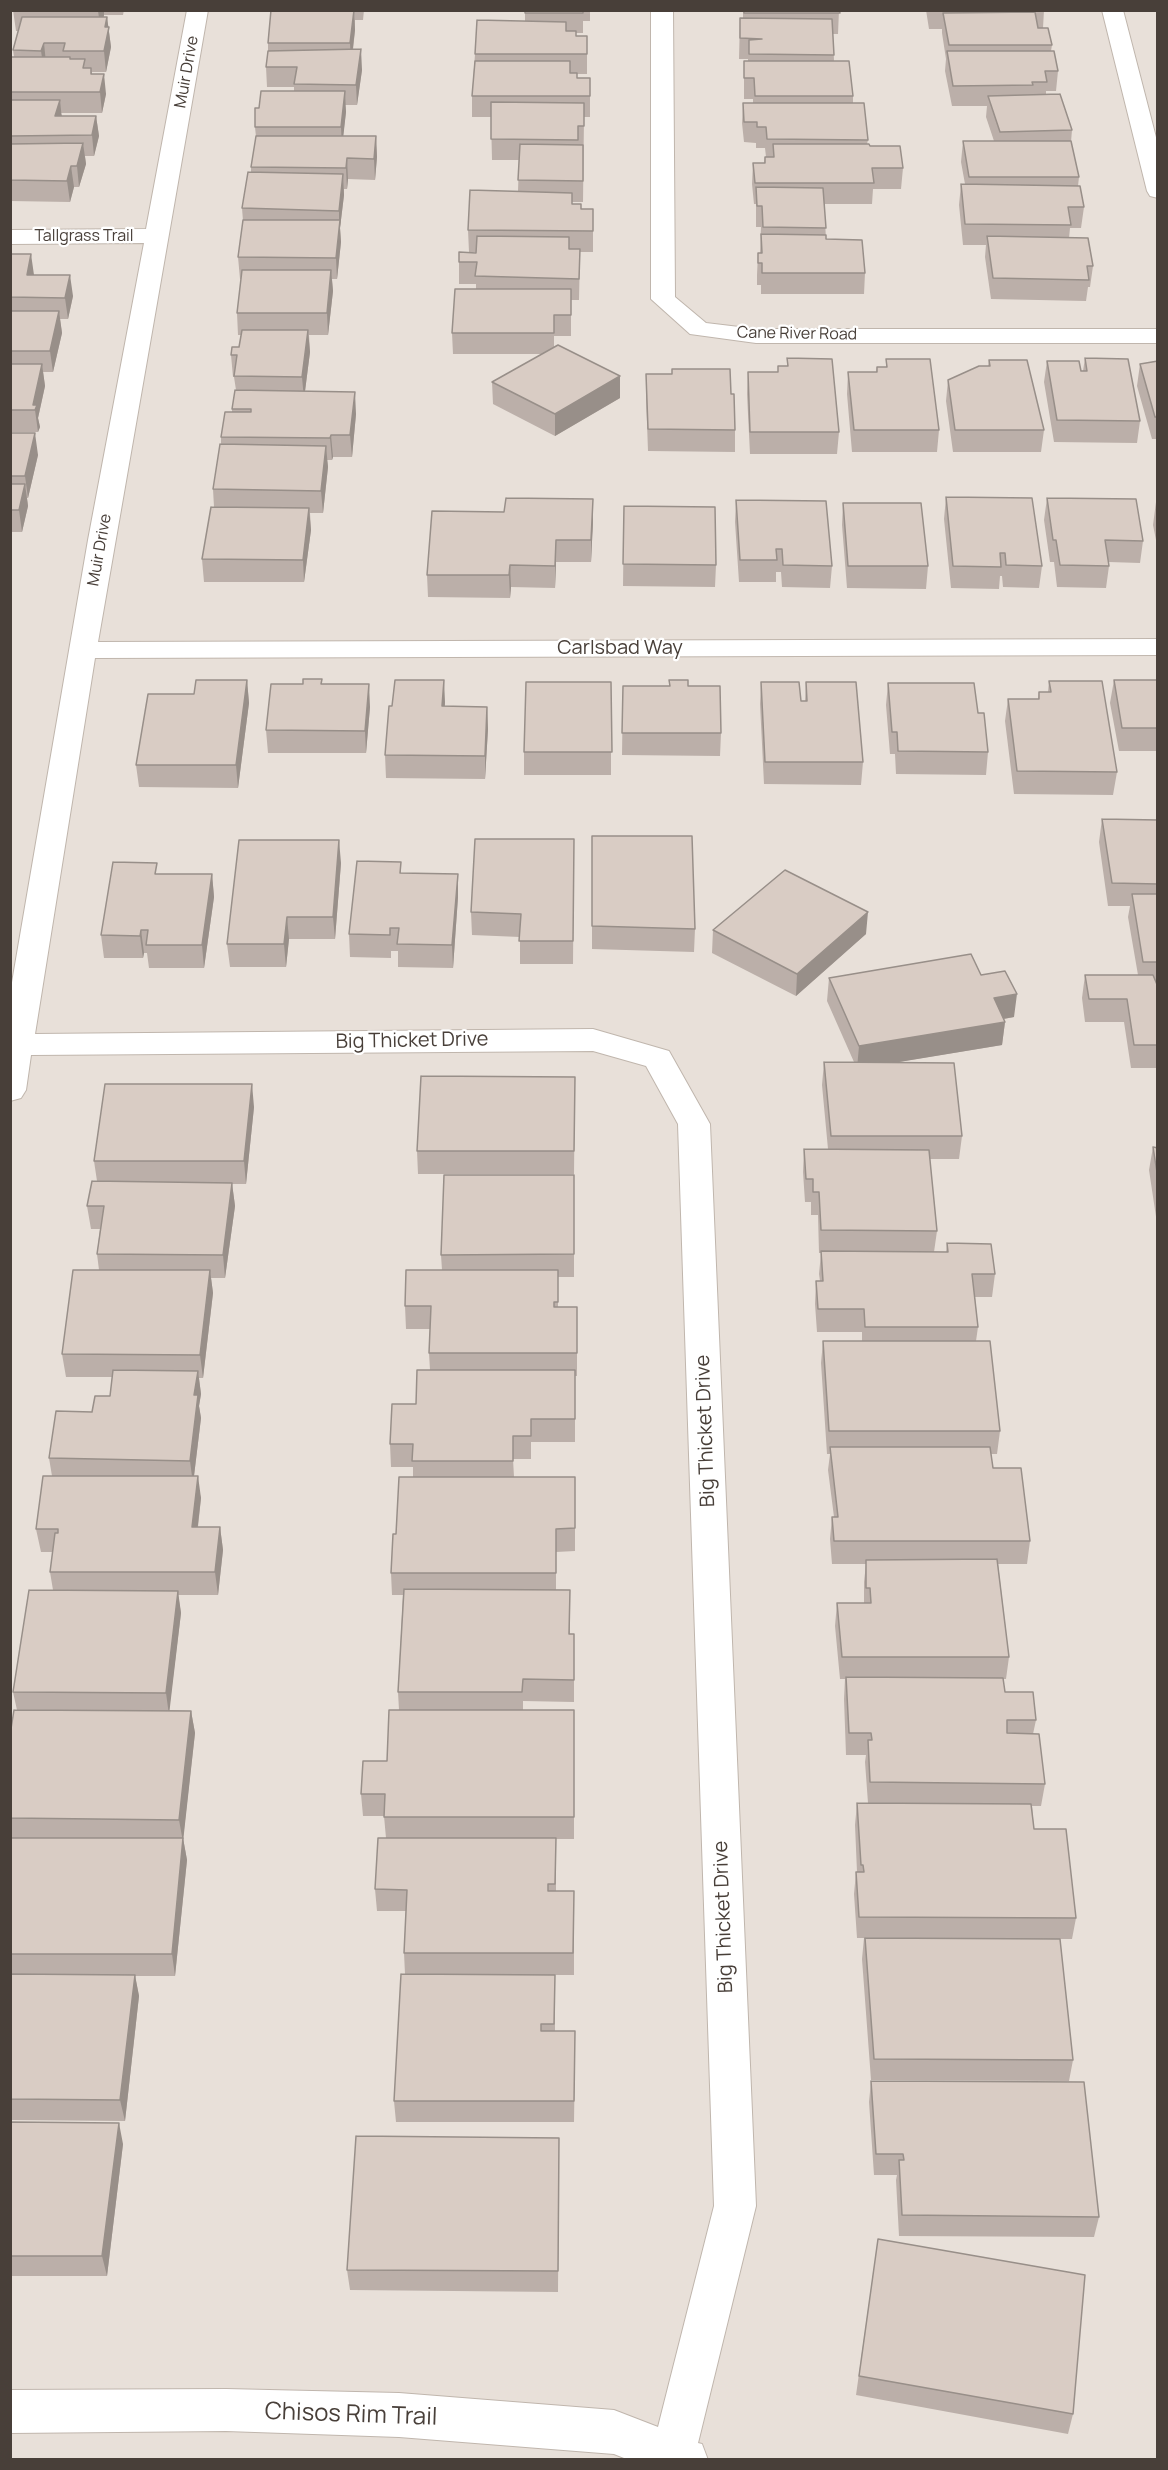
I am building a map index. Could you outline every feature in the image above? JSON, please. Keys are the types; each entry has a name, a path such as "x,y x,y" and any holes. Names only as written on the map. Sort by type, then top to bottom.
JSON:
{"street":[{"name":"Muir Drive","path":"10,1090 15,1045 101,540 198,10"},
{"name":"Cane River Road","path":"662,10 663,299 699,329 756,336 1158,336"},
{"path":"1112,10 1158,191"},
{"name":"Tallgrass Trail","path":"10,237 158,236"},
{"name":"Carlsbad Way","path":"83,650 1158,647"},
{"name":"Big Thicket Drive","path":"15,1045 593,1040 658,1059 694,1124 735,2206 679,2457"},
{"name":"Chisos Rim Trail","path":"10,2412 225,2410 399,2415 614,2432 679,2457"}],"shaded area":[{"path":"11,11 1157,11 1157,2459 11,2459"}],"building":[{"path":"271,10 354,10 350,43 268,43"},
{"path":"525,10 583,10 583,13 525,13"},
{"path":"744,10 839,10 840,13 744,13"},
{"path":"1035,12 1038,28 1048,28 1052,45 949,45 943,13"},
{"path":"22,17 107,17 105,27 109,27 104,51 63,51 65,43 44,43 41,51 13,50"},
{"path":"740,18 832,19 834,55 749,54 749,40 762,39 740,38"},
{"path":"477,20 566,22 566,31 576,31 576,36 587,36 587,54 475,54"},
{"path":"361,49 356,85 294,84 297,67 266,67 268,51"},
{"path":"947,51 1054,51 1058,71 1045,71 1047,82 1032,82 1033,85 953,86"},
{"path":"10,57 85,59 83,68 91,68 91,74 104,74 100,92 10,92"},
{"path":"475,61 570,61 570,73 577,73 577,78 590,78 590,96 472,96"},
{"path":"744,61 849,61 853,96 755,96 754,78 744,78"},
{"path":"261,91 345,91 341,127 255,127 255,108 259,108"},
{"path":"1060,94 1072,130 1000,132 988,96"},
{"path":"10,100 60,100 55,116 96,116 92,135 10,136"},
{"path":"491,102 584,103 584,126 578,126 578,140 491,139"},
{"path":"743,103 864,103 868,140 767,139 766,127 757,127 757,122 744,122"},
{"path":"256,136 376,136 374,159 347,158 346,168 251,167"},
{"path":"963,141 1071,141 1079,177 969,177"},
{"path":"83,143 77,166 71,166 67,181 10,180 10,144"},
{"path":"520,144 583,145 583,181 518,180"},
{"path":"773,144 900,146 903,168 872,168 874,183 755,183 753,163 765,163 765,157 774,157"},
{"path":"248,172 343,174 339,211 242,208"},
{"path":"961,184 1080,186 1084,207 1068,207 1071,225 965,224"},
{"path":"756,187 823,188 826,228 763,227 762,206 757,206"},
{"path":"470,190 572,193 572,204 581,204 581,209 593,209 593,231 468,230"},
{"path":"243,220 340,220 336,258 238,257"},
{"path":"761,234 826,235 826,239 862,240 865,273 762,273 762,263 758,263 758,253 762,253"},
{"path":"477,236 569,237 569,249 580,249 579,279 475,276 477,262 459,262 459,252 476,253"},
{"path":"987,236 1088,238 1093,266 1087,266 1089,280 993,278"},
{"path":"10,254 31,254 27,275 70,275 65,298 10,297"},
{"path":"242,270 331,270 327,313 237,313"},
{"path":"455,289 571,289 571,315 554,315 554,333 452,333"},
{"path":"10,311 59,311 50,351 10,351"},
{"path":"242,330 308,330 302,377 234,376 237,355 231,355 232,347 239,347"},
{"path":"558,345 620,376 555,414 492,382"},
{"path":"787,358 832,359 839,432 750,432 748,372 778,372 778,366 788,366"},
{"path":"1085,358 1128,359 1140,421 1057,420 1047,361 1079,361 1081,371 1087,371"},
{"path":"886,359 930,359 939,430 854,430 848,372 877,372 877,367 887,367"},
{"path":"989,360 1027,360 1044,430 955,430 948,380 979,366 990,366"},
{"path":"1158,361 1158,417 1155,417 1140,364"},
{"path":"10,364 42,364 33,405 37,405 35,410 10,410"},
{"path":"672,369 730,369 731,394 734,394 735,430 648,429 646,374 672,374"},
{"path":"235,390 355,392 350,435 331,435 330,438 221,437 225,412 251,412 251,409 232,409"},
{"path":"10,433 35,433 25,476 10,476"},
{"path":"220,444 326,446 321,491 213,489"},
{"path":"10,484 25,484 19,510 10,510"},
{"path":"946,497 1032,498 1042,566 1006,565 1005,553 1000,553 1001,567 953,566"},
{"path":"506,498 593,499 591,540 556,540 555,566 510,565 509,575 427,575 432,511 504,512"},
{"path":"1047,498 1136,499 1143,541 1105,540 1109,566 1060,565 1056,540 1053,540"},
{"path":"736,500 826,501 832,566 783,565 782,549 776,549 777,560 740,560"},
{"path":"843,503 921,503 928,566 848,566"},
{"path":"624,506 715,507 716,565 623,564"},
{"path":"211,507 309,508 303,560 202,559"},
{"path":"303,679 322,679 321,684 369,684 365,731 266,730 271,684 303,684"},
{"path":"196,680 247,680 236,765 136,765 148,694 194,694"},
{"path":"395,680 444,680 442,706 487,707 485,756 385,755 389,706 392,706"},
{"path":"669,680 688,680 688,686 720,686 721,733 622,733 623,686 670,686"},
{"path":"1114,680 1158,680 1158,728 1122,728"},
{"path":"1049,681 1102,681 1117,772 1017,771 1008,699 1039,699 1039,692 1051,692"},
{"path":"526,682 611,682 612,752 524,752"},
{"path":"761,682 799,682 801,701 807,701 806,682 856,682 863,762 765,762"},
{"path":"888,683 974,683 978,713 984,713 988,752 898,751 897,732 892,732"},
{"path":"1102,819 1158,820 1158,884 1112,883"},
{"path":"592,836 692,836 695,929 592,926"},
{"path":"475,839 574,839 573,941 519,941 521,914 471,912"},
{"path":"239,840 339,840 333,917 287,917 284,944 227,944"},
{"path":"357,861 401,862 400,873 458,874 452,945 397,944 399,928 390,928 390,935 349,934"},
{"path":"113,862 157,863 155,874 212,874 202,945 146,945 148,930 141,930 140,936 101,935"},
{"path":"785,870 868,912 797,974 713,930"},
{"path":"1132,894 1158,894 1158,962 1143,962"},
{"path":"971,954 981,975 1005,971 1017,994 994,998 1005,1022 859,1046 829,978"},
{"path":"1085,975 1153,975 1158,987 1158,1045 1134,1045 1127,999 1089,999"},
{"path":"824,1062 954,1063 962,1136 831,1136"},
{"path":"421,1076 575,1077 574,1151 417,1151"},
{"path":"105,1084 252,1084 244,1161 94,1161"},
{"path":"1153,1147 1158,1148 1158,1179"},
{"path":"804,1149 929,1150 937,1231 821,1230 819,1192 813,1192 813,1179 806,1179"},
{"path":"444,1175 574,1175 574,1254 441,1255"},
{"path":"92,1181 232,1183 223,1255 97,1254 104,1206 87,1206"},
{"path":"947,1243 991,1244 995,1274 972,1274 978,1327 865,1327 864,1309 818,1309 816,1281 823,1281 821,1251 948,1252"},
{"path":"73,1270 210,1270 200,1355 62,1354"},
{"path":"406,1270 558,1270 558,1302 554,1302 554,1307 577,1307 577,1353 429,1353 431,1306 405,1306"},
{"path":"823,1341 990,1341 1000,1431 829,1431"},
{"path":"113,1370 198,1371 194,1395 198,1395 190,1461 49,1458 56,1411 92,1412 95,1396 110,1396"},
{"path":"417,1370 575,1370 575,1419 531,1419 531,1436 513,1436 513,1461 412,1461 413,1444 390,1444 392,1404 416,1404"},
{"path":"830,1447 990,1447 993,1468 1021,1468 1030,1541 834,1541 832,1517 838,1517"},
{"path":"43,1476 198,1476 192,1527 220,1527 215,1572 50,1572 55,1533 58,1533 58,1529 36,1529"},
{"path":"399,1477 575,1477 575,1528 556,1529 556,1573 391,1573"},
{"path":"997,1559 1009,1657 842,1657 837,1603 871,1603 870,1588 866,1588 866,1560"},
{"path":"404,1589 570,1590 569,1634 574,1634 574,1680 523,1679 522,1692 398,1692"},
{"path":"29,1590 178,1591 166,1693 13,1692"},
{"path":"846,1677 1003,1678 1005,1692 1033,1692 1036,1720 1007,1720 1007,1733 1039,1734 1045,1784 870,1782 868,1740 872,1740 871,1733 849,1733"},
{"path":"14,1710 191,1711 179,1820 10,1818 10,1735"},
{"path":"389,1710 574,1710 574,1817 384,1817 385,1794 361,1794 363,1761 387,1761"},
{"path":"857,1803 1031,1804 1034,1829 1066,1829 1076,1918 859,1917 856,1872 864,1872 863,1865 861,1865"},
{"path":"10,1838 183,1838 172,1954 10,1954"},
{"path":"378,1838 556,1838 555,1884 548,1884 548,1891 574,1891 573,1953 404,1953 407,1890 375,1889"},
{"path":"865,1938 1060,1939 1073,2060 874,2059"},
{"path":"10,1974 135,1975 120,2100 10,2099"},
{"path":"401,1974 555,1975 554,2024 541,2024 541,2031 575,2031 574,2101 394,2101"},
{"path":"871,2081 1084,2082 1099,2217 902,2215 899,2160 904,2160 903,2154 876,2154"},
{"path":"10,2122 119,2123 102,2256 10,2256"},
{"path":"356,2136 559,2138 558,2271 347,2270"},
{"path":"878,2239 1085,2275 1073,2414 859,2376"}]}
